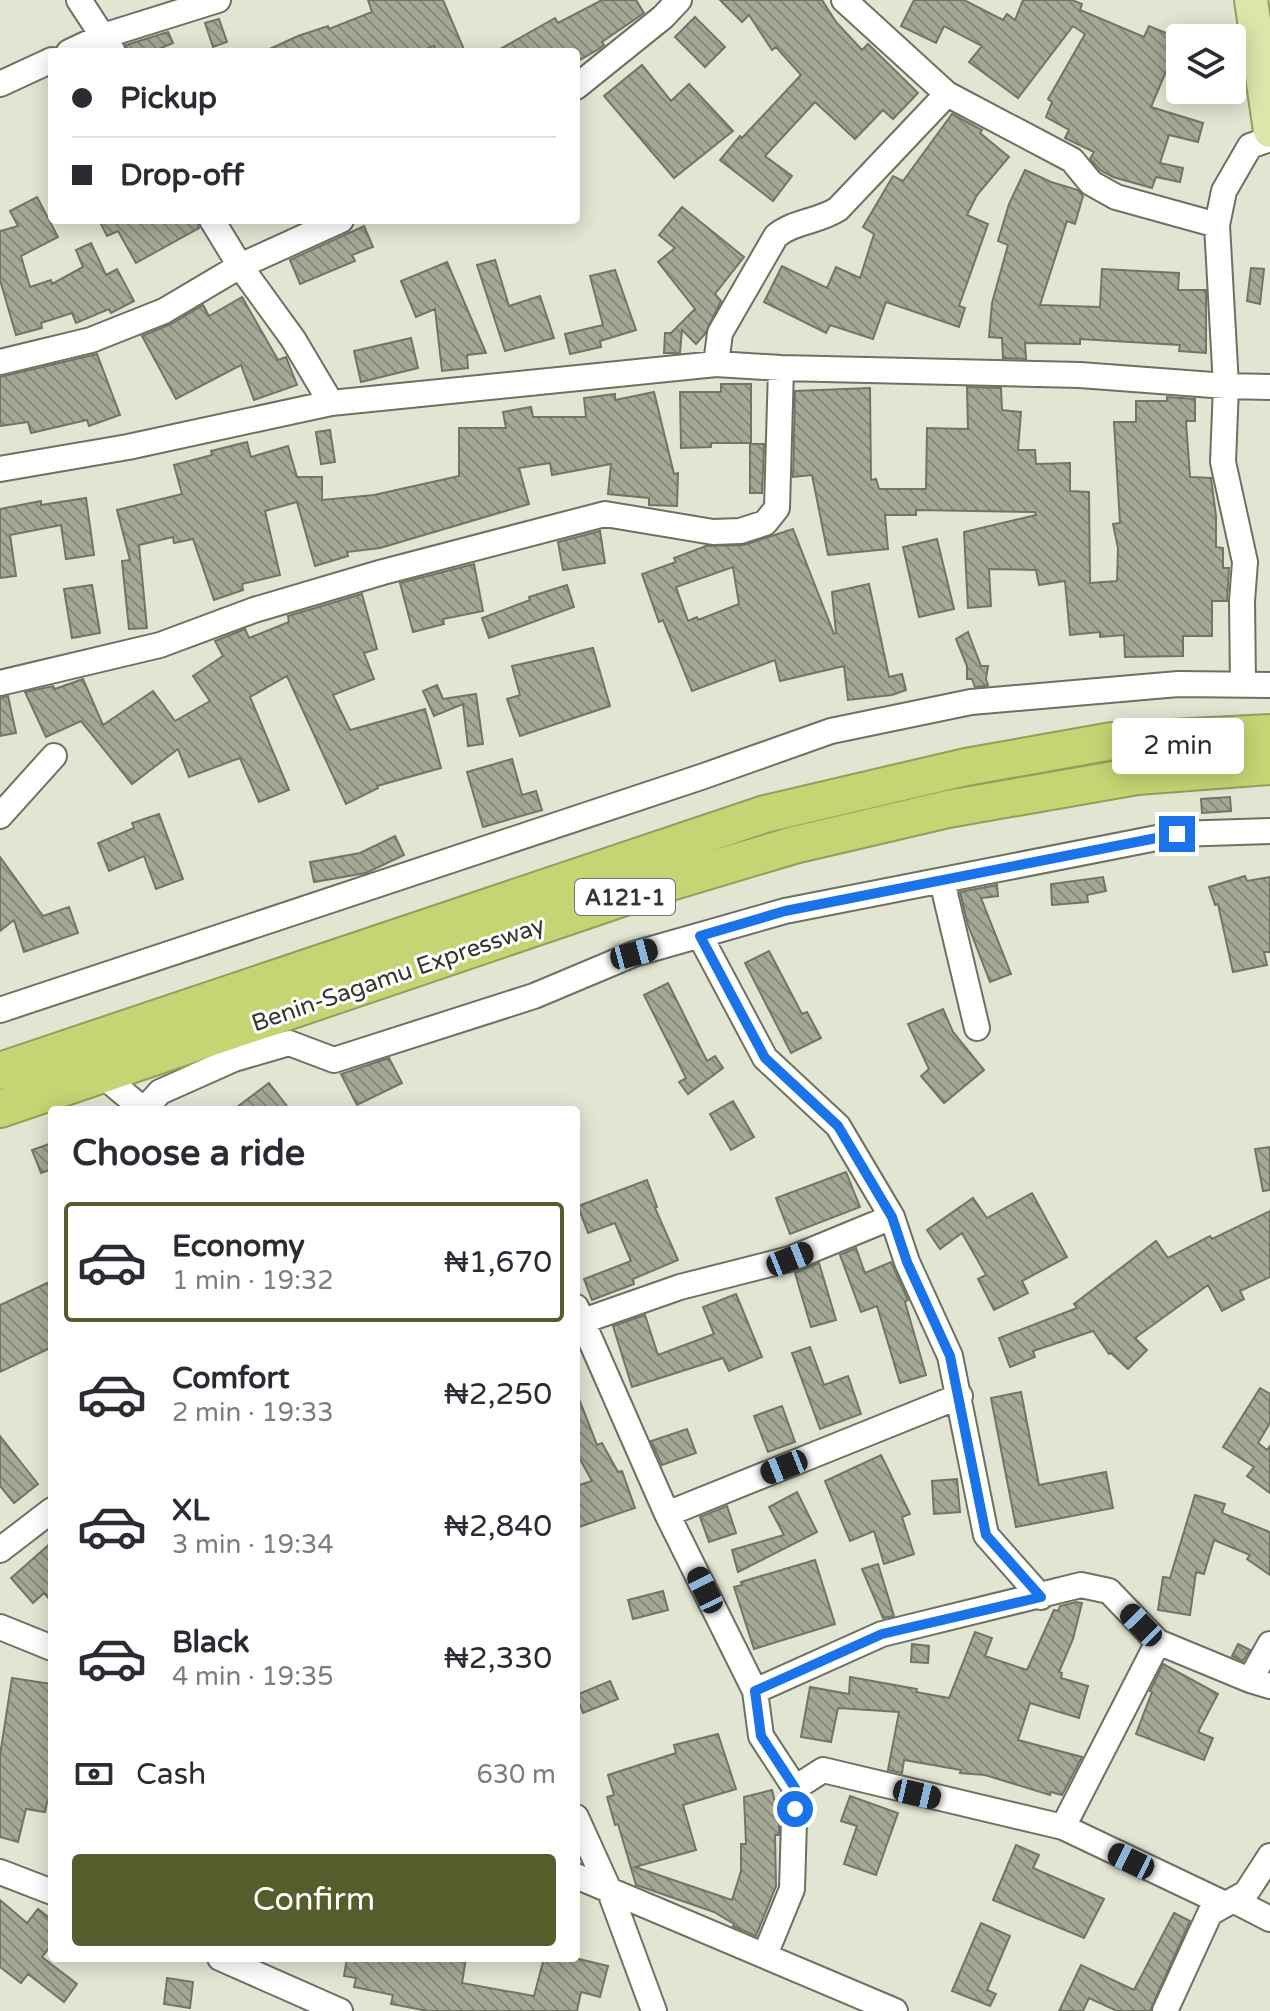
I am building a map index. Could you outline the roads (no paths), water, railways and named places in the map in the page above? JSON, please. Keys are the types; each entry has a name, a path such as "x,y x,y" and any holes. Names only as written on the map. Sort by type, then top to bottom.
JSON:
{"highway":[{"name":"Benin-Sagamu Expressway","path":"0,1071 765,814 966,767 1112,741 1270,733"},
{"name":"Benin-Sagamu Expressway","path":"0,1109 646,890 794,845 948,809 1137,776 1270,766"}],"main road":[{"path":"1251,0 1270,131"}],"street":[{"path":"79,0 108,44 218,0"},
{"path":"580,84 663,17 679,0"},
{"path":"844,0 947,94 1072,160 1091,183 1116,197 1217,225"},
{"path":"0,84 48,62"},
{"path":"716,364 720,333 776,236 786,228 826,216 838,209 947,94"},
{"path":"1243,683 1245,562 1223,462 1226,386 1217,225 1224,191 1250,146 1270,139"},
{"path":"214,224 240,266 293,339 331,403"},
{"path":"0,362 77,344 164,311 240,266 332,224"},
{"path":"0,469 128,447 331,403 716,364 1080,375 1270,387"},
{"path":"0,683 160,645 254,610 383,572 605,514 713,532 740,531 765,523 777,508 781,368"},
{"path":"0,1010 687,782 831,731 971,702 1178,684 1270,685"},
{"path":"0,816 54,756"},
{"path":"148,1106 160,1092 234,1059 289,1043 334,1060 534,996 634,954 785,911 1177,834 1270,831"},
{"path":"942,881 977,1028"},
{"path":"700,936 765,1058 838,1126 892,1217 907,1262 950,1356 960,1396 965,1443 986,1535 1041,1597"},
{"path":"102,1075 139,1106"},
{"path":"580,1314 790,1259 892,1217"},
{"path":"580,1316 667,1514 755,1691 761,1736 795,1788 792,1889 765,1955"},
{"path":"667,1514 960,1396"},
{"path":"0,1550 48,1513"},
{"path":"755,1691 882,1634 1081,1585 1109,1591 1158,1642 1260,1683 1270,1644"},
{"path":"0,1627 48,1646"},
{"path":"1063,1827 1158,1642"},
{"path":"795,1788 823,1770 1063,1827 1270,1919"},
{"path":"580,1826 610,1892 654,2011"},
{"path":"1165,2011 1210,1913 1246,1893 1270,1856"},
{"path":"0,1872 48,1890"},
{"path":"580,1878 895,2011"},
{"path":"229,1962 340,2011"}]}
